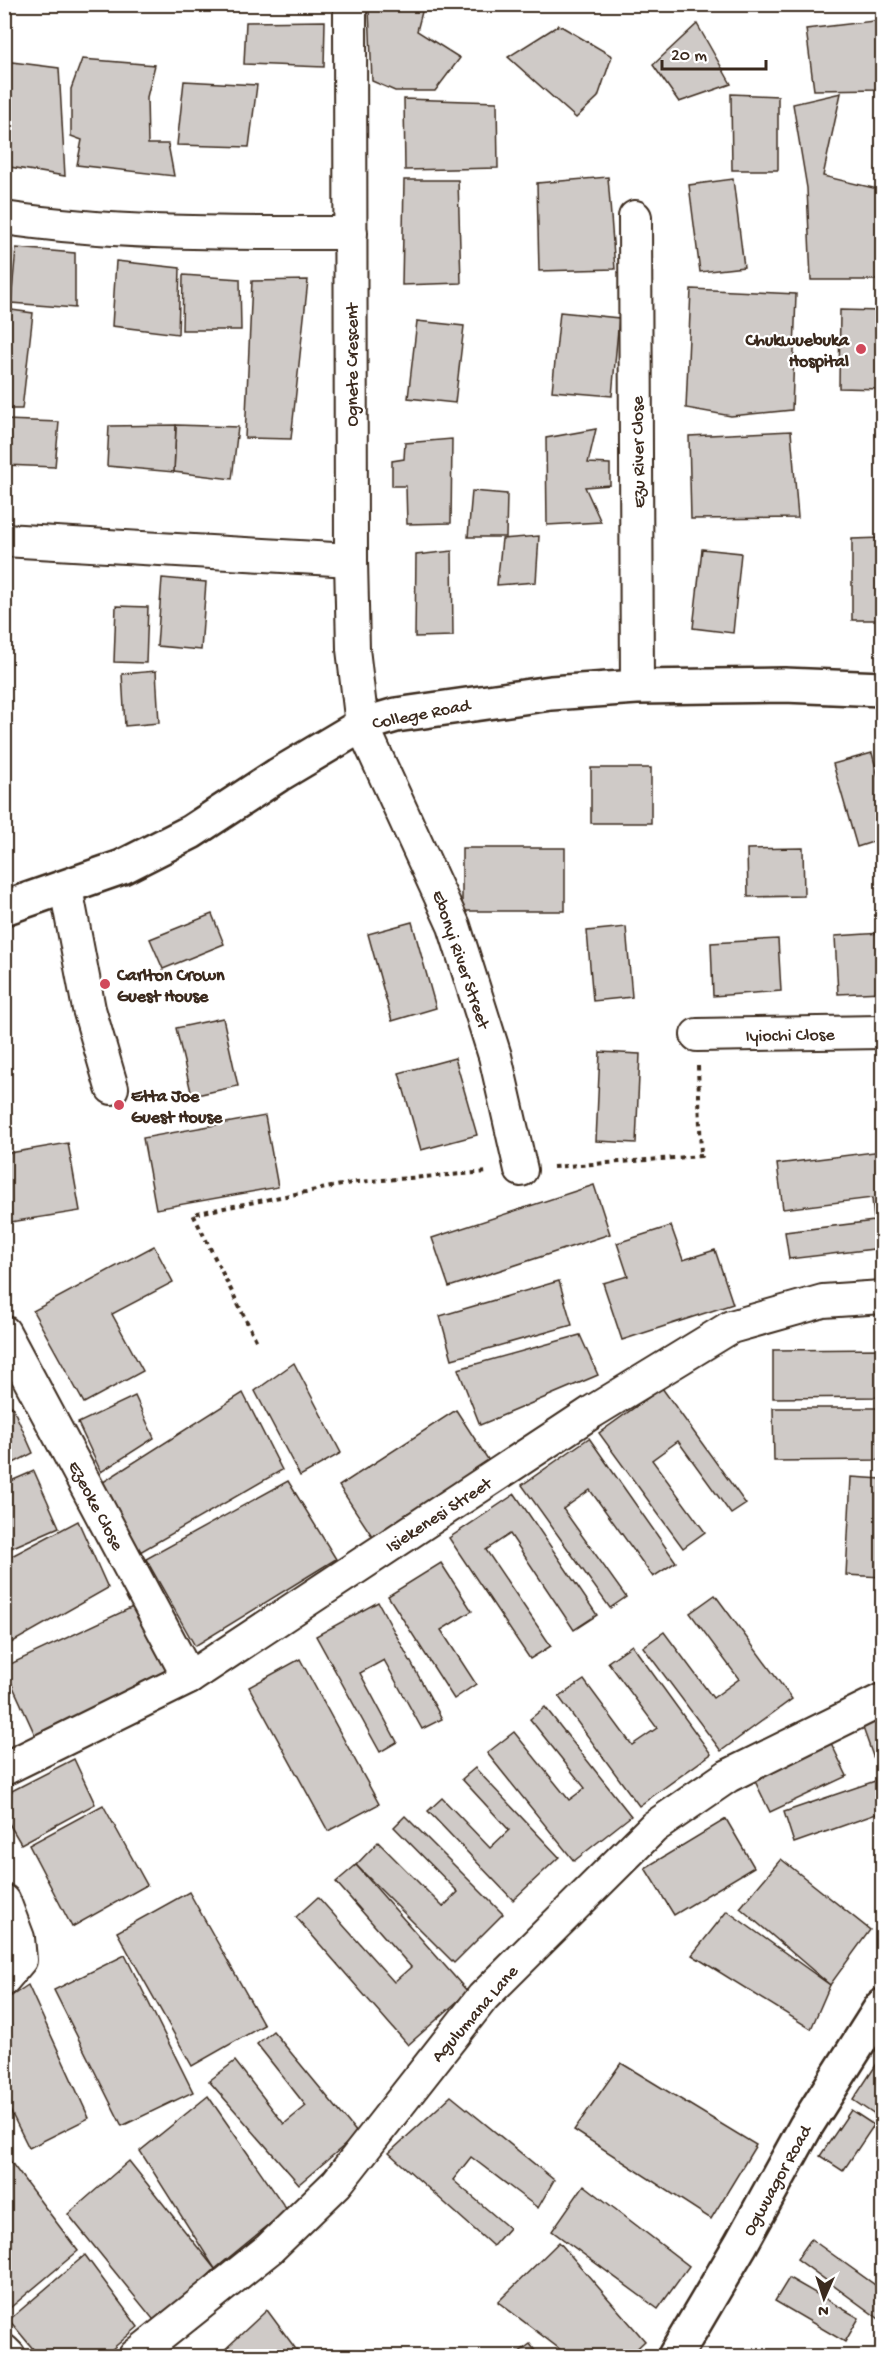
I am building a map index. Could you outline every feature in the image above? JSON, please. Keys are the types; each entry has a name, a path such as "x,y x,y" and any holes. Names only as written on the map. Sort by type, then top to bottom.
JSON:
{"main road":[{"name":"College Road","path":"4,908 122,867 191,832 278,775 362,725 396,715 490,700 637,687 784,685 882,688"},
{"name":"Ogwuagor Road","path":"675,2356 741,2244 806,2126 882,2006"}],"street":[{"name":"Ognete Crescent","path":"350,4 351,560 353,649 362,725"},
{"name":"Ezu River Close","path":"634,217 637,687"},
{"path":"4,218 67,227 351,234"},
{"path":"4,540 351,560"},
{"name":"Ebonyi River Street","path":"362,725 454,926 495,1056 521,1170"},
{"path":"66,888 89,1009 112,1088"},
{"name":"Iyiochi Close","path":"697,1035 882,1032"},
{"name":"Isiekenesi Street","path":"4,1769 189,1678 592,1412 732,1327 823,1301 882,1297"},
{"name":"Ezeoke Close","path":"4,1332 189,1678"},
{"name":"Agulumana Lane","path":"135,2356 269,2249 337,2183 483,1996 654,1827 728,1776 882,1700"},
{"path":"4,1901 18,1938 20,1960 4,1979"},
{"path":"4,2350 9,2356"}],"path":[{"path":"256,1340 193,1214 357,1182 701,1156 697,1035"}],"building":[{"path":"423,8 417,31 460,58 435,91 395,91 372,81 369,10"},
{"path":"882,20 882,89 814,90 806,29"},
{"path":"325,21 324,67 244,64 246,22"},
{"path":"697,24 731,84 679,102 653,65"},
{"path":"559,25 612,56 598,97 576,118 508,57"},
{"path":"82,59 155,65 147,97 148,144 168,144 174,176 77,165 82,140 71,136 71,89"},
{"path":"4,61 59,68 65,176 4,166"},
{"path":"184,81 257,85 249,147 177,145"},
{"path":"841,93 823,176 882,190 882,280 811,280 807,188 793,104"},
{"path":"731,94 778,96 778,170 732,170"},
{"path":"404,99 497,102 498,168 405,170"},
{"path":"608,177 615,269 539,271 537,183"},
{"path":"733,179 744,267 700,272 689,185"},
{"path":"404,180 458,180 461,283 402,285"},
{"path":"16,248 75,253 75,308 11,303"},
{"path":"4,249 12,250 8,300 4,300"},
{"path":"116,261 180,268 178,334 112,326"},
{"path":"183,275 240,279 241,330 182,330"},
{"path":"308,280 291,439 245,438 252,281"},
{"path":"691,289 796,294 792,410 731,416 686,408"},
{"path":"4,309 33,313 22,409 4,409"},
{"name":"Chukwuebuka Hospital","path":"840,310 882,311 882,389 839,388"},
{"path":"560,312 619,318 612,396 552,391"},
{"path":"417,321 464,326 455,403 408,398"},
{"path":"5,420 59,422 55,467 4,465"},
{"path":"176,425 238,427 232,479 174,472"},
{"path":"176,425 174,472 107,466 109,426"},
{"path":"596,429 588,463 610,464 610,485 585,487 601,522 547,525 546,438"},
{"path":"791,431 798,518 691,519 689,436"},
{"path":"452,439 451,523 407,524 406,486 392,486 392,461 404,459 405,443"},
{"path":"472,491 507,494 506,537 468,537"},
{"path":"539,536 536,582 497,585 502,539"},
{"path":"882,538 882,620 852,620 852,539"},
{"path":"702,549 741,553 733,633 693,628"},
{"path":"452,551 453,636 415,637 416,555"},
{"path":"162,578 206,582 201,650 157,646"},
{"path":"116,606 148,607 146,663 114,662"},
{"path":"156,671 159,723 125,726 122,674"},
{"path":"872,753 882,791 882,839 857,847 833,764"},
{"path":"591,768 651,768 651,823 591,823"},
{"path":"462,848 565,848 565,911 462,911"},
{"path":"803,848 804,896 748,897 747,849"},
{"path":"212,914 224,944 163,969 150,939"},
{"path":"412,922 436,1008 392,1021 368,934"},
{"path":"626,927 632,997 593,1001 587,931"},
{"path":"882,933 882,992 838,994 835,936"},
{"path":"778,939 781,991 713,996 711,943"},
{"path":"223,1018 238,1086 192,1096 176,1028"},
{"path":"600,1052 640,1054 636,1143 596,1141"},
{"path":"455,1058 477,1135 421,1150 399,1073"},
{"path":"265,1116 278,1187 156,1209 143,1138"},
{"path":"68,1143 80,1211 4,1223 4,1154"},
{"path":"882,1151 882,1248 789,1259 785,1232 874,1221 872,1198 783,1209 777,1164"},
{"path":"594,1185 610,1234 449,1287 432,1238"},
{"path":"671,1226 683,1260 715,1250 733,1304 622,1340 603,1283 628,1276 617,1243"},
{"path":"154,1246 173,1282 112,1314 143,1371 84,1403 33,1311"},
{"path":"559,1281 572,1325 452,1359 440,1316"},
{"path":"580,1335 598,1375 480,1425 458,1369"},
{"path":"882,1349 882,1397 773,1398 773,1350"},
{"path":"294,1363 341,1453 300,1476 255,1391"},
{"path":"662,1388 746,1504 731,1514 678,1441 652,1460 705,1532 683,1548 599,1433"},
{"path":"243,1393 282,1470 140,1552 100,1484"},
{"path":"135,1396 154,1438 101,1472 78,1423"},
{"path":"12,1406 33,1453 4,1468 4,1410"},
{"path":"773,1408 882,1408 882,1460 774,1461"},
{"path":"456,1410 493,1467 376,1542 339,1486"},
{"path":"589,1438 676,1562 653,1577 590,1490 563,1509 626,1597 610,1608 522,1485"},
{"path":"34,1471 59,1527 4,1551 4,1484"},
{"path":"851,1477 882,1479 882,1577 846,1575"},
{"path":"288,1481 336,1559 195,1646 146,1559"},
{"path":"515,1494 597,1615 574,1630 510,1534 486,1550 551,1646 530,1659 449,1538"},
{"path":"78,1521 108,1588 4,1647 4,1560"},
{"path":"441,1563 472,1611 441,1630 476,1684 454,1699 388,1596"},
{"path":"715,1595 792,1699 721,1751 643,1647 664,1632 713,1698 739,1679 690,1613"},
{"path":"378,1602 442,1719 422,1729 384,1660 360,1673 397,1742 380,1752 316,1636"},
{"path":"137,1605 170,1675 36,1737 4,1667"},
{"path":"632,1645 711,1754 639,1806 559,1697 584,1680 632,1745 657,1728 608,1662"},
{"path":"300,1659 379,1804 328,1831 249,1687"},
{"path":"545,1707 631,1816 574,1861 487,1753 514,1732 569,1800 585,1788 530,1719"},
{"path":"882,1718 882,1812 794,1843 784,1812 881,1779 862,1725"},
{"path":"830,1741 847,1776 770,1812 753,1777"},
{"path":"74,1759 95,1804 21,1844 4,1815 4,1795"},
{"path":"475,1768 559,1857 513,1900 428,1811 442,1798 490,1848 509,1830 462,1779"},
{"path":"103,1805 147,1885 72,1927 29,1845"},
{"path":"405,1816 503,1914 454,1963 356,1865 378,1842 443,1907 458,1892 394,1827"},
{"path":"726,1819 754,1867 674,1915 645,1868"},
{"path":"781,1859 870,1930 830,1985 740,1908"},
{"path":"356,1865 468,1992 408,2045 296,1917 318,1897 394,1982 411,1967 336,1882"},
{"path":"189,1892 264,2025 192,2066 117,1932"},
{"path":"727,1911 830,1985 811,2029 692,1955"},
{"path":"125,1955 193,2092 122,2126 54,1990"},
{"path":"28,1985 89,2118 29,2148 4,2098 4,2001"},
{"path":"273,2031 358,2134 299,2184 209,2081 235,2061 284,2124 306,2106 257,2044"},
{"path":"882,2056 882,2103 875,2115 853,2100"},
{"path":"621,2063 756,2145 711,2219 574,2130"},
{"path":"208,2096 287,2210 215,2269 140,2151"},
{"path":"451,2096 554,2180 538,2208 471,2157 453,2180 509,2228 493,2246 389,2153"},
{"path":"851,2110 874,2125 843,2171 820,2156"},
{"path":"4,2153 78,2251 4,2313"},
{"path":"129,2161 215,2269 157,2324 68,2214"},
{"path":"584,2185 689,2266 658,2309 552,2231"},
{"path":"811,2239 882,2290 882,2321 797,2259"},
{"path":"559,2242 645,2341 629,2356 569,2356 498,2302"},
{"path":"85,2255 138,2327 104,2356 39,2356 9,2320"},
{"path":"789,2278 859,2318 845,2342 775,2301"},
{"path":"267,2310 301,2356 218,2356"},
{"path":"530,2344 539,2356 514,2356"}],"place":[{"name":"Chukwuebuka Hospital","path":"861,349"},
{"name":"Carlton Crown Guest House","path":"105,984"},
{"name":"Etta Joe Guest House","path":"119,1105"}]}
